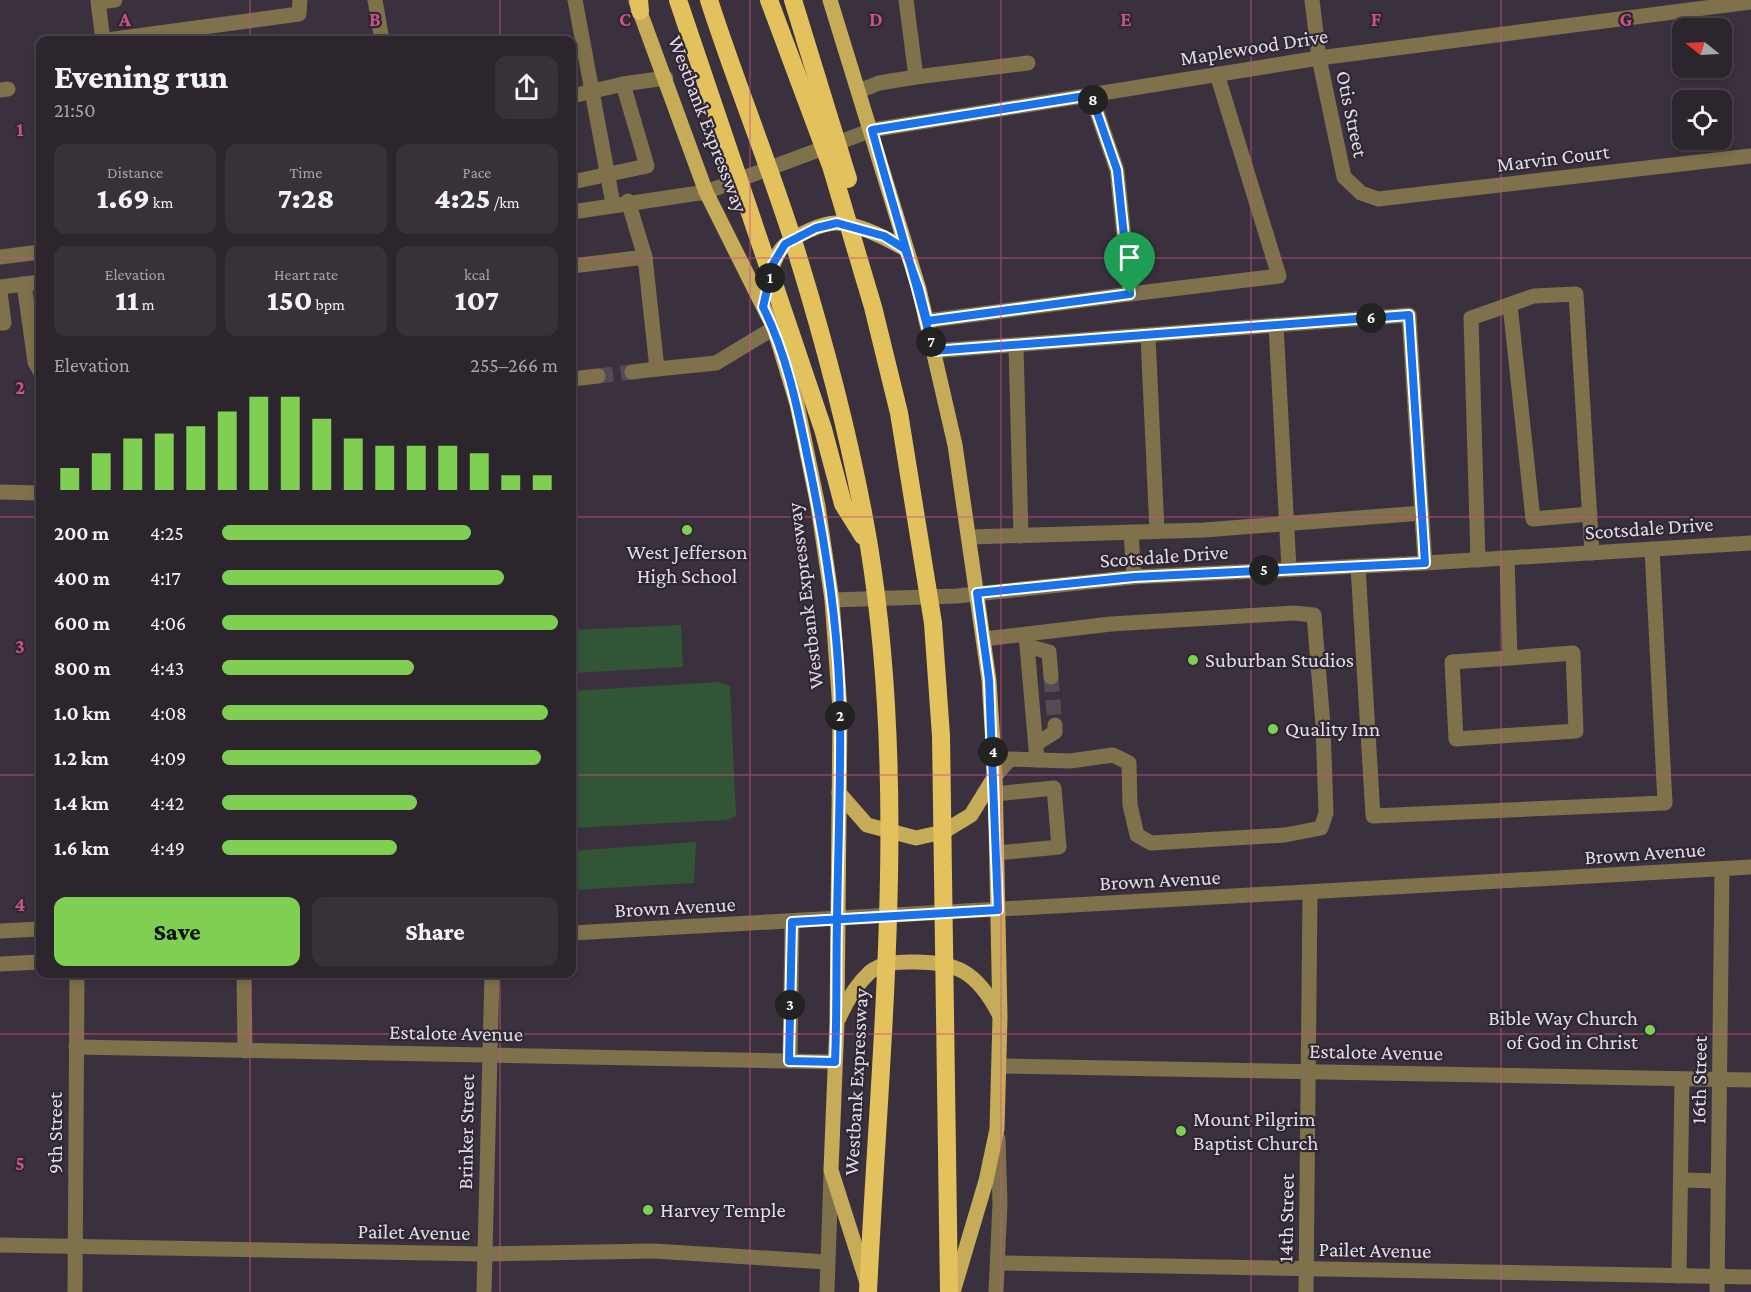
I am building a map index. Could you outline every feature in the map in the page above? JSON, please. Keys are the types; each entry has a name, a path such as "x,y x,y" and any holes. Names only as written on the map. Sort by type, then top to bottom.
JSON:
{"highway":[{"path":"678,0 823,429 843,504 869,546"},
{"name":"Westbank Expressway","path":"709,0 795,247 818,324 850,448 869,546 886,706 890,790 889,892 869,1292"},
{"path":"769,0 831,166 873,307 900,424 933,623 941,724 951,1292"},
{"path":"793,0 860,220 873,307"}],"main road":[{"path":"830,0 872,130 927,321 955,445 984,639 995,776 1000,1017 997,1129 986,1181 951,1292"},
{"name":"Westbank Expressway","path":"638,4 706,192 774,328 797,404 818,506 832,600 840,710 837,1022 831,1170"},
{"path":"763,307 773,264 785,244 816,228 837,223 884,236 905,249"},
{"path":"839,794 867,825 916,838 943,832 971,815 995,776"},
{"path":"837,1022 857,986 876,968 896,962 933,961 957,967 977,981 1000,1017"},
{"path":"831,1170 869,1292"}],"street":[{"path":"104,36 98,2 115,0"},
{"path":"135,36 299,14 300,0"},
{"path":"375,0 381,36"},
{"path":"575,0 608,176 645,257 657,369"},
{"path":"906,0 916,77"},
{"name":"Otis Street","path":"1312,0 1318,58 1344,177 1361,193"},
{"name":"Maplewood Drive","path":"576,211 706,192 872,130 1318,58 1751,2"},
{"path":"859,91 879,83 1028,63"},
{"path":"927,321 1279,276 1217,74"},
{"path":"576,95 623,84 666,78"},
{"path":"576,181 647,166 623,84"},
{"path":"1091,95 1117,170 1130,294"},
{"name":"Marvin Court","path":"1361,193 1378,199 1751,156"},
{"path":"0,257 36,252"},
{"path":"576,266 645,257"},
{"path":"0,287 36,282"},
{"path":"24,284 36,365"},
{"path":"0,292 4,322 0,323"},
{"path":"1478,560 1471,318 1534,296 1576,294 1592,552"},
{"path":"1510,305 1533,519 1590,514"},
{"path":"933,351 1409,315 1425,563"},
{"path":"1276,325 1289,569"},
{"path":"632,372 716,363 774,328"},
{"path":"1148,336 1157,531"},
{"path":"1016,345 1021,536"},
{"path":"576,379 598,376"},
{"path":"0,492 36,493"},
{"path":"970,537 1157,531 1287,524 1422,513"},
{"path":"1131,532 1134,577"},
{"name":"Scotsdale Drive","path":"832,600 977,593 1134,577 1425,563 1751,543"},
{"path":"1358,566 1372,816 1665,803 1652,549"},
{"path":"1507,558 1510,658"},
{"path":"984,639 1027,640 1133,623 1293,613 1314,615 1323,725 1326,813 1321,828 1285,835 1151,843 1137,835 1130,805 1129,763 1113,755 1070,761 1036,752 1010,759 995,776"},
{"path":"1027,640 1049,652 1051,677"},
{"path":"1027,640 1036,752"},
{"path":"1573,653 1576,731 1456,739 1452,662 1510,658 1573,653"},
{"path":"1036,752 1055,732 1055,725"},
{"path":"995,794 1054,788 1059,847 997,853"},
{"name":"Brown Avenue","path":"576,933 837,920 1751,867"},
{"name":"16th Street","path":"1717,1284 1722,869"},
{"name":"14th Street","path":"1306,1292 1310,893"},
{"path":"789,1061 792,922"},
{"path":"0,931 36,929"},
{"path":"0,964 36,962"},
{"name":"9th Street","path":"75,1292 77,978"},
{"path":"244,978 245,1051"},
{"name":"Brinker Street","path":"484,1292 492,978"},
{"name":"Estalote Avenue","path":"76,1047 835,1062"},
{"name":"Estalote Avenue","path":"1000,1066 1751,1080"},
{"path":"1679,1276 1682,1079"},
{"path":"996,1292 1000,1203 997,1129"},
{"name":"Westbank Expressway","path":"827,1292 831,1170"},
{"path":"1682,1180 1718,1181"},
{"name":"Pailet Avenue","path":"0,1245 484,1254 654,1251 827,1262"},
{"name":"Pailet Avenue","path":"998,1263 1679,1276 1717,1284 1751,1277"}],"green space":[{"path":"681,625 683,667 576,673 576,630"},
{"path":"719,682 730,686 736,816 727,820 576,828 576,691"},
{"path":"696,842 694,883 576,890 576,851"}],"tunnel":[{"path":"598,376 632,372"},
{"path":"1051,677 1055,725"}],"place":[{"name":"West Jefferson High School","path":"687,530"},
{"name":"Suburban Studios","path":"1193,660"},
{"name":"Quality Inn","path":"1273,729"},
{"name":"Bible Way Church of God in Christ","path":"1650,1030"},
{"name":"Mount Pilgrim Baptist Church","path":"1181,1131"},
{"name":"Harvey Temple","path":"648,1210"}],"route":[{"path":"1130,294 927,321 905,249 884,236 837,223 816,228 785,244 773,264 763,307 774,328 797,404 818,506 832,600 840,710 837,920 837,1022 835,1062 789,1061 792,922 837,920 998,910 995,776 989,680 977,593 1134,577 1425,563 1409,315 933,351 927,321 919,289 905,249 872,130 1091,95 1117,170 1130,294"}]}
